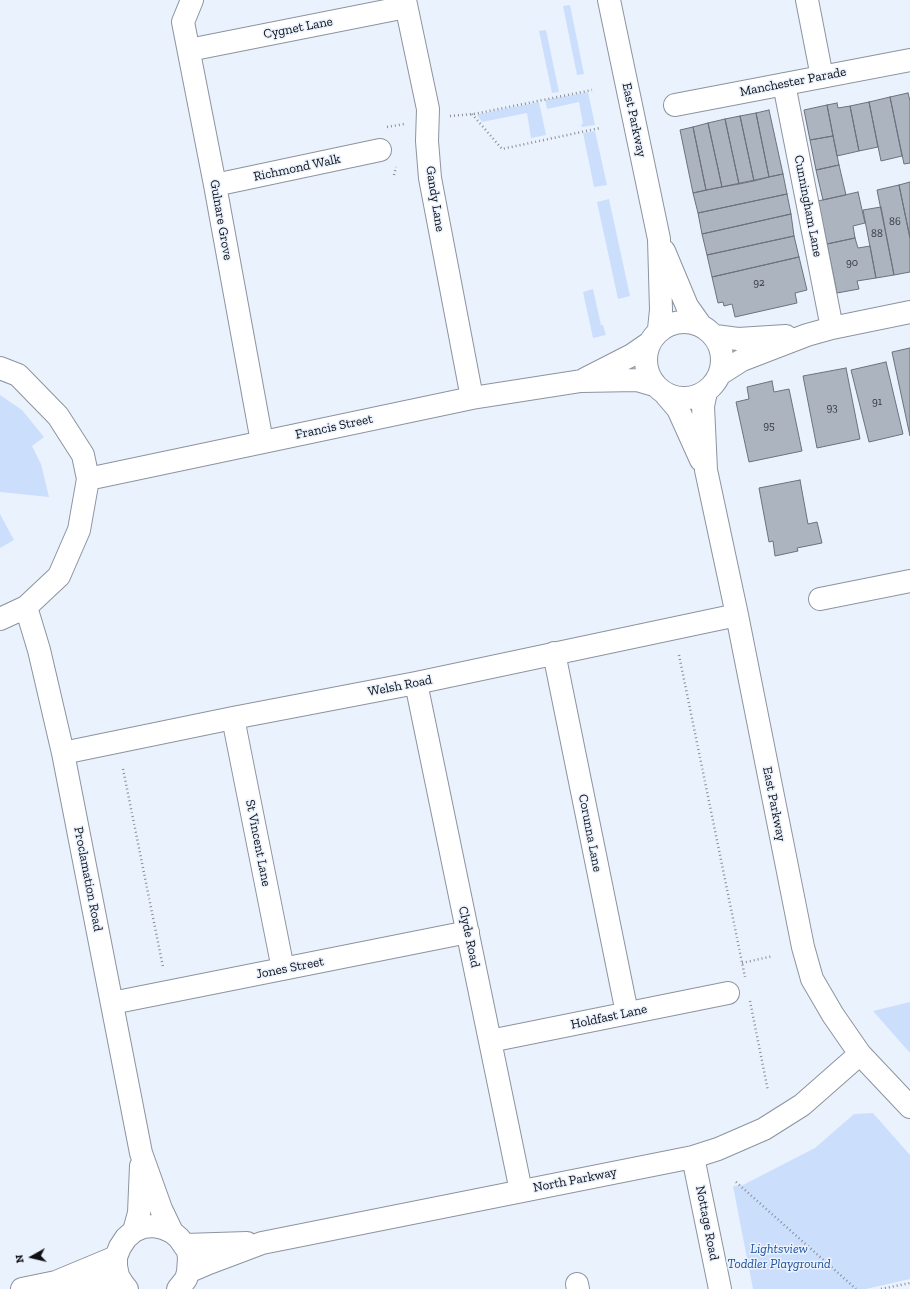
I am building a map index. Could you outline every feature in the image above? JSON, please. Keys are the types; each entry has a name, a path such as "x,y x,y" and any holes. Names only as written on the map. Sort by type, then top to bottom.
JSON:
{"street":[{"name":"Gulnare Grove","path":"192,0 183,22 215,185 262,442"},
{"name":"East Parkway","path":"609,0 659,239 661,310 654,336"},
{"path":"807,0 822,77"},
{"name":"Cygnet Lane","path":"189,50 406,3"},
{"name":"Gandy Lane","path":"406,3 428,109 427,141 430,178 472,398"},
{"name":"Manchester Parade","path":"675,105 910,60"},
{"name":"Cunningham Lane","path":"784,84 832,328"},
{"name":"Richmond Walk","path":"215,185 380,150"},
{"name":"East Parkway","path":"659,239 687,306 707,330"},
{"path":"807,335 738,339 678,321 654,336 645,365 660,390 687,399 706,392 720,374 742,360 807,335 832,328 910,312"},
{"path":"707,330 723,354 720,374"},
{"name":"Francis Street","path":"580,381 632,355 654,336"},
{"path":"0,368 18,375 58,416 83,455 88,479 79,530 59,576 26,607 0,619"},
{"name":"Francis Street","path":"88,479 472,398 580,381 637,380 660,390"},
{"name":"East Parkway","path":"660,390 678,409 706,470"},
{"name":"East Parkway","path":"706,392 703,406 706,470 737,615 803,947 812,979 833,1015 860,1054 910,1107"},
{"path":"820,599 909,585"},
{"name":"Proclamation Road","path":"26,607 39,650 63,753 141,1153 161,1209 189,1258 183,1281"},
{"name":"Welsh Road","path":"63,753 233,718 416,683 737,615"},
{"name":"Corunna Lane","path":"554,653 627,1013"},
{"name":"Clyde Road","path":"416,683 521,1191"},
{"name":"St Vincent Lane","path":"233,718 283,969"},
{"name":"Jones Street","path":"112,1003 468,932"},
{"name":"Holdfast Lane","path":"490,1042 737,988"},
{"name":"North Parkway","path":"183,1281 209,1263 262,1243 693,1157 718,1149 770,1125 802,1105 860,1054"},
{"name":"Proclamation Road","path":"134,1231 139,1213 141,1153"},
{"name":"Nottage Road","path":"693,1157 720,1289"},
{"name":"North Parkway","path":"134,1231 143,1227 153,1226 163,1228 178,1238 262,1243"},
{"path":"125,1287 118,1276 116,1257 126,1238 134,1231"},
{"path":"22,1289 56,1282 116,1257"},
{"path":"56,1282 125,1287"}],"path":[{"path":"446,116 472,114 592,90"},
{"path":"472,114 502,148 600,128"},
{"path":"386,127 404,124"},
{"path":"679,655 742,963 737,988"},
{"path":"123,768 164,967"},
{"path":"742,963 772,956"},
{"path":"749,997 768,1091"},
{"path":"736,1182 856,1289"},
{"path":"881,1289 910,1283"}],"green space":[{"path":"570,5 584,74 577,75 563,6"},
{"path":"546,30 559,92 552,93 539,31"},
{"path":"588,92 595,125 582,127 581,124 583,124 579,102 547,109 545,100"},
{"path":"539,102 546,135 531,138 527,113 482,122 477,115 479,114"},
{"path":"595,131 607,185 594,187 583,133"},
{"path":"609,199 630,296 618,299 597,202"},
{"path":"593,289 601,325 603,325 606,335 593,338 583,292"},
{"path":"0,395 22,410 44,437 32,446 41,464 49,497 0,492"},
{"path":"0,514 14,540 0,548"},
{"path":"910,1002 910,1053 873,1011"},
{"name":"Lightsview Toddler Playground","path":"873,1113 910,1155 910,1279 866,1289 753,1289 733,1186 743,1185 815,1148 854,1114"}],"building":[{"path":"908,93 910,101 910,163 904,164 890,97"},
{"path":"890,97 902,156 881,161 869,102"},
{"path":"869,102 878,147 859,151 850,106"},
{"path":"837,103 838,108 850,106 859,151 837,156 827,105"},
{"path":"827,105 833,136 810,140 804,110"},
{"path":"769,110 783,174 769,177 756,113"},
{"path":"756,113 769,177 754,181 740,116"},
{"path":"740,116 754,181 739,184 725,119"},
{"path":"725,119 739,184 722,187 708,123"},
{"path":"708,123 722,187 706,190 693,127"},
{"path":"693,127 706,190 693,193 680,130"},
{"path":"833,136 839,165 816,170 810,140"},
{"path":"839,165 846,195 823,200 816,170"},
{"path":"783,174 787,194 698,213 693,193"},
{"path":"910,182 910,238 899,185"},
{"path":"899,185 910,238 910,272 894,275 877,190"},
{"path":"858,192 865,223 853,226 855,238 827,244 818,201"},
{"path":"787,194 791,214 702,234 698,213"},
{"path":"881,207 894,275 876,278 863,210"},
{"path":"791,214 794,236 707,255 702,234"},
{"path":"794,236 799,257 712,277 707,255"},
{"path":"855,238 858,248 870,246 876,278 857,281 859,289 837,293 827,244"},
{"path":"799,257 807,290 795,293 797,303 735,317 732,304 724,306 723,302 718,303 712,277"},
{"path":"910,348 910,436 892,352"},
{"path":"886,362 903,434 869,442 851,370"},
{"path":"846,368 860,439 817,448 803,376"},
{"path":"772,381 774,392 789,389 802,451 749,462 736,402 749,399 747,387"},
{"path":"800,480 808,524 817,522 822,543 797,548 798,551 775,556 773,541 769,542 759,488"}]}
